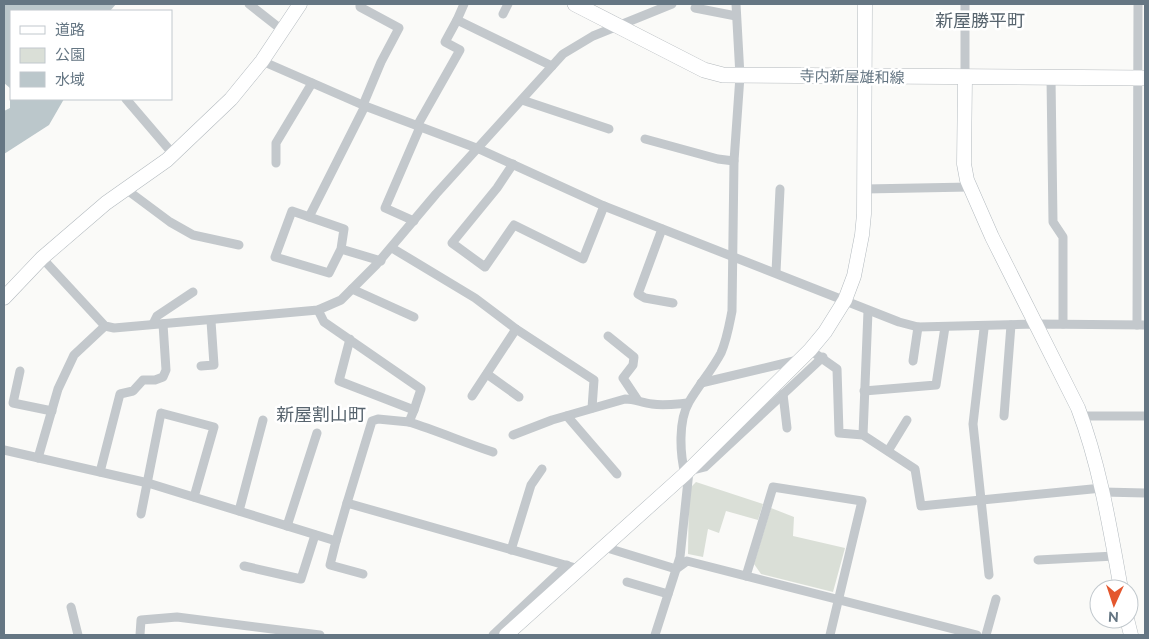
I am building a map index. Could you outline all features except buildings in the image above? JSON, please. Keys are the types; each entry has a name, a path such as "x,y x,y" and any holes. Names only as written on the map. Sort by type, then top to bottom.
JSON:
{"main road":[{"name":"寺内新屋雄和線","path":"575,4 704,70 740,76 1142,78"}],"street":[{"path":"249,4 282,30"},
{"path":"309,217 364,106 381,62 399,28 360,7 360,4"},
{"path":"414,221 385,208 419,127 460,50 445,42 464,4"},
{"path":"503,14 508,4"},
{"path":"42,258 105,326 114,328 211,321 318,310 341,300 381,261 414,221 552,66 577,44 672,4"},
{"path":"655,635 680,556 687,473 682,462 682,429 688,403 721,353 732,311 734,161 740,76 736,4"},
{"path":"493,635 573,567 604,547 687,473 806,355 825,332 845,300 854,276 860,245 865,189 866,4"},
{"path":"965,4 964,164 970,188 1082,416 1103,490 1119,579"},
{"path":"262,61 364,106 479,149 604,206 776,272 868,310 918,327 1036,324 1141,325 1142,78 1138,4"},
{"path":"4,298 42,258 106,203 127,190 173,154 231,98 262,61 296,5"},
{"path":"695,8 736,16"},
{"path":"457,20 552,66"},
{"path":"1051,78 1053,222 1063,237 1063,324"},
{"path":"276,163 276,143 312,83"},
{"path":"127,100 173,154"},
{"path":"522,100 609,129"},
{"path":"645,139 718,159 734,161"},
{"path":"513,164 497,188 452,243 485,267 514,225 583,259 604,206"},
{"path":"865,189 970,188"},
{"path":"776,272 780,189"},
{"path":"127,190 170,222 193,235 239,245"},
{"path":"292,212 344,229 341,249 329,273 275,257 292,212"},
{"path":"662,229 638,294 645,298 674,304"},
{"path":"392,248 475,298 516,329 594,380 592,408"},
{"path":"341,249 381,261"},
{"path":"352,289 414,317"},
{"path":"153,324 157,316 192,292"},
{"path":"318,310 324,322 421,389 409,422"},
{"path":"863,435 868,310"},
{"path":"201,366 214,365 211,321"},
{"path":"100,472 120,394 133,391 142,380 155,380 163,377 166,370 163,324"},
{"path":"1004,416 1011,325"},
{"path":"38,458 58,389 74,355 105,326"},
{"path":"913,361 918,327"},
{"path":"864,391 936,385 945,327"},
{"path":"472,396 516,329"},
{"path":"984,329 973,411 980,500 989,574"},
{"path":"608,336 634,357 633,365 623,378 637,399"},
{"path":"350,339 339,381 414,410"},
{"path":"701,383 806,355 823,357 837,369 839,433 863,435 915,469 921,506 1103,490 1145,493"},
{"path":"687,473 705,467 823,357"},
{"path":"20,371 13,403 52,410"},
{"path":"487,374 519,397"},
{"path":"783,394 787,428"},
{"path":"513,435 567,416 625,399 637,399 649,404 688,403"},
{"path":"141,514 161,413 214,428 194,497"},
{"path":"567,416 616,474"},
{"path":"1082,416 1145,416"},
{"path":"363,574 330,565 372,421 378,419 409,422 439,431 452,439 493,452"},
{"path":"239,511 263,420"},
{"path":"888,451 907,420"},
{"path":"287,526 317,433"},
{"path":"4,450 148,483 336,541"},
{"path":"511,550 532,484 542,469"},
{"path":"746,576 773,487 862,501 830,635"},
{"path":"347,503 573,567"},
{"path":"244,566 301,579 315,535"},
{"path":"604,547 676,569"},
{"path":"1038,560 1115,556"},
{"path":"676,569 687,561 839,600 941,631 977,635"},
{"path":"506,635 573,567"},
{"path":"627,582 668,594"},
{"path":"986,635 996,599"},
{"path":"71,606 78,635"},
{"path":"140,635 142,620 177,617 290,634 320,635"}],"green space":[{"path":"696,482 763,504 758,520 726,511 719,533 708,529 703,557 688,554 689,489"},
{"path":"771,508 794,517 793,536 845,548 833,592 761,574 754,564"}],"water":[{"path":"4,4 116,4 111,10 10,10 10,88 4,83"},
{"path":"10,100 63,100 49,125 4,154 4,111 10,108"}],"district":[{"name":"新屋勝平町","path":"980,20"},
{"name":"新屋割山町","path":"321,414"}]}
